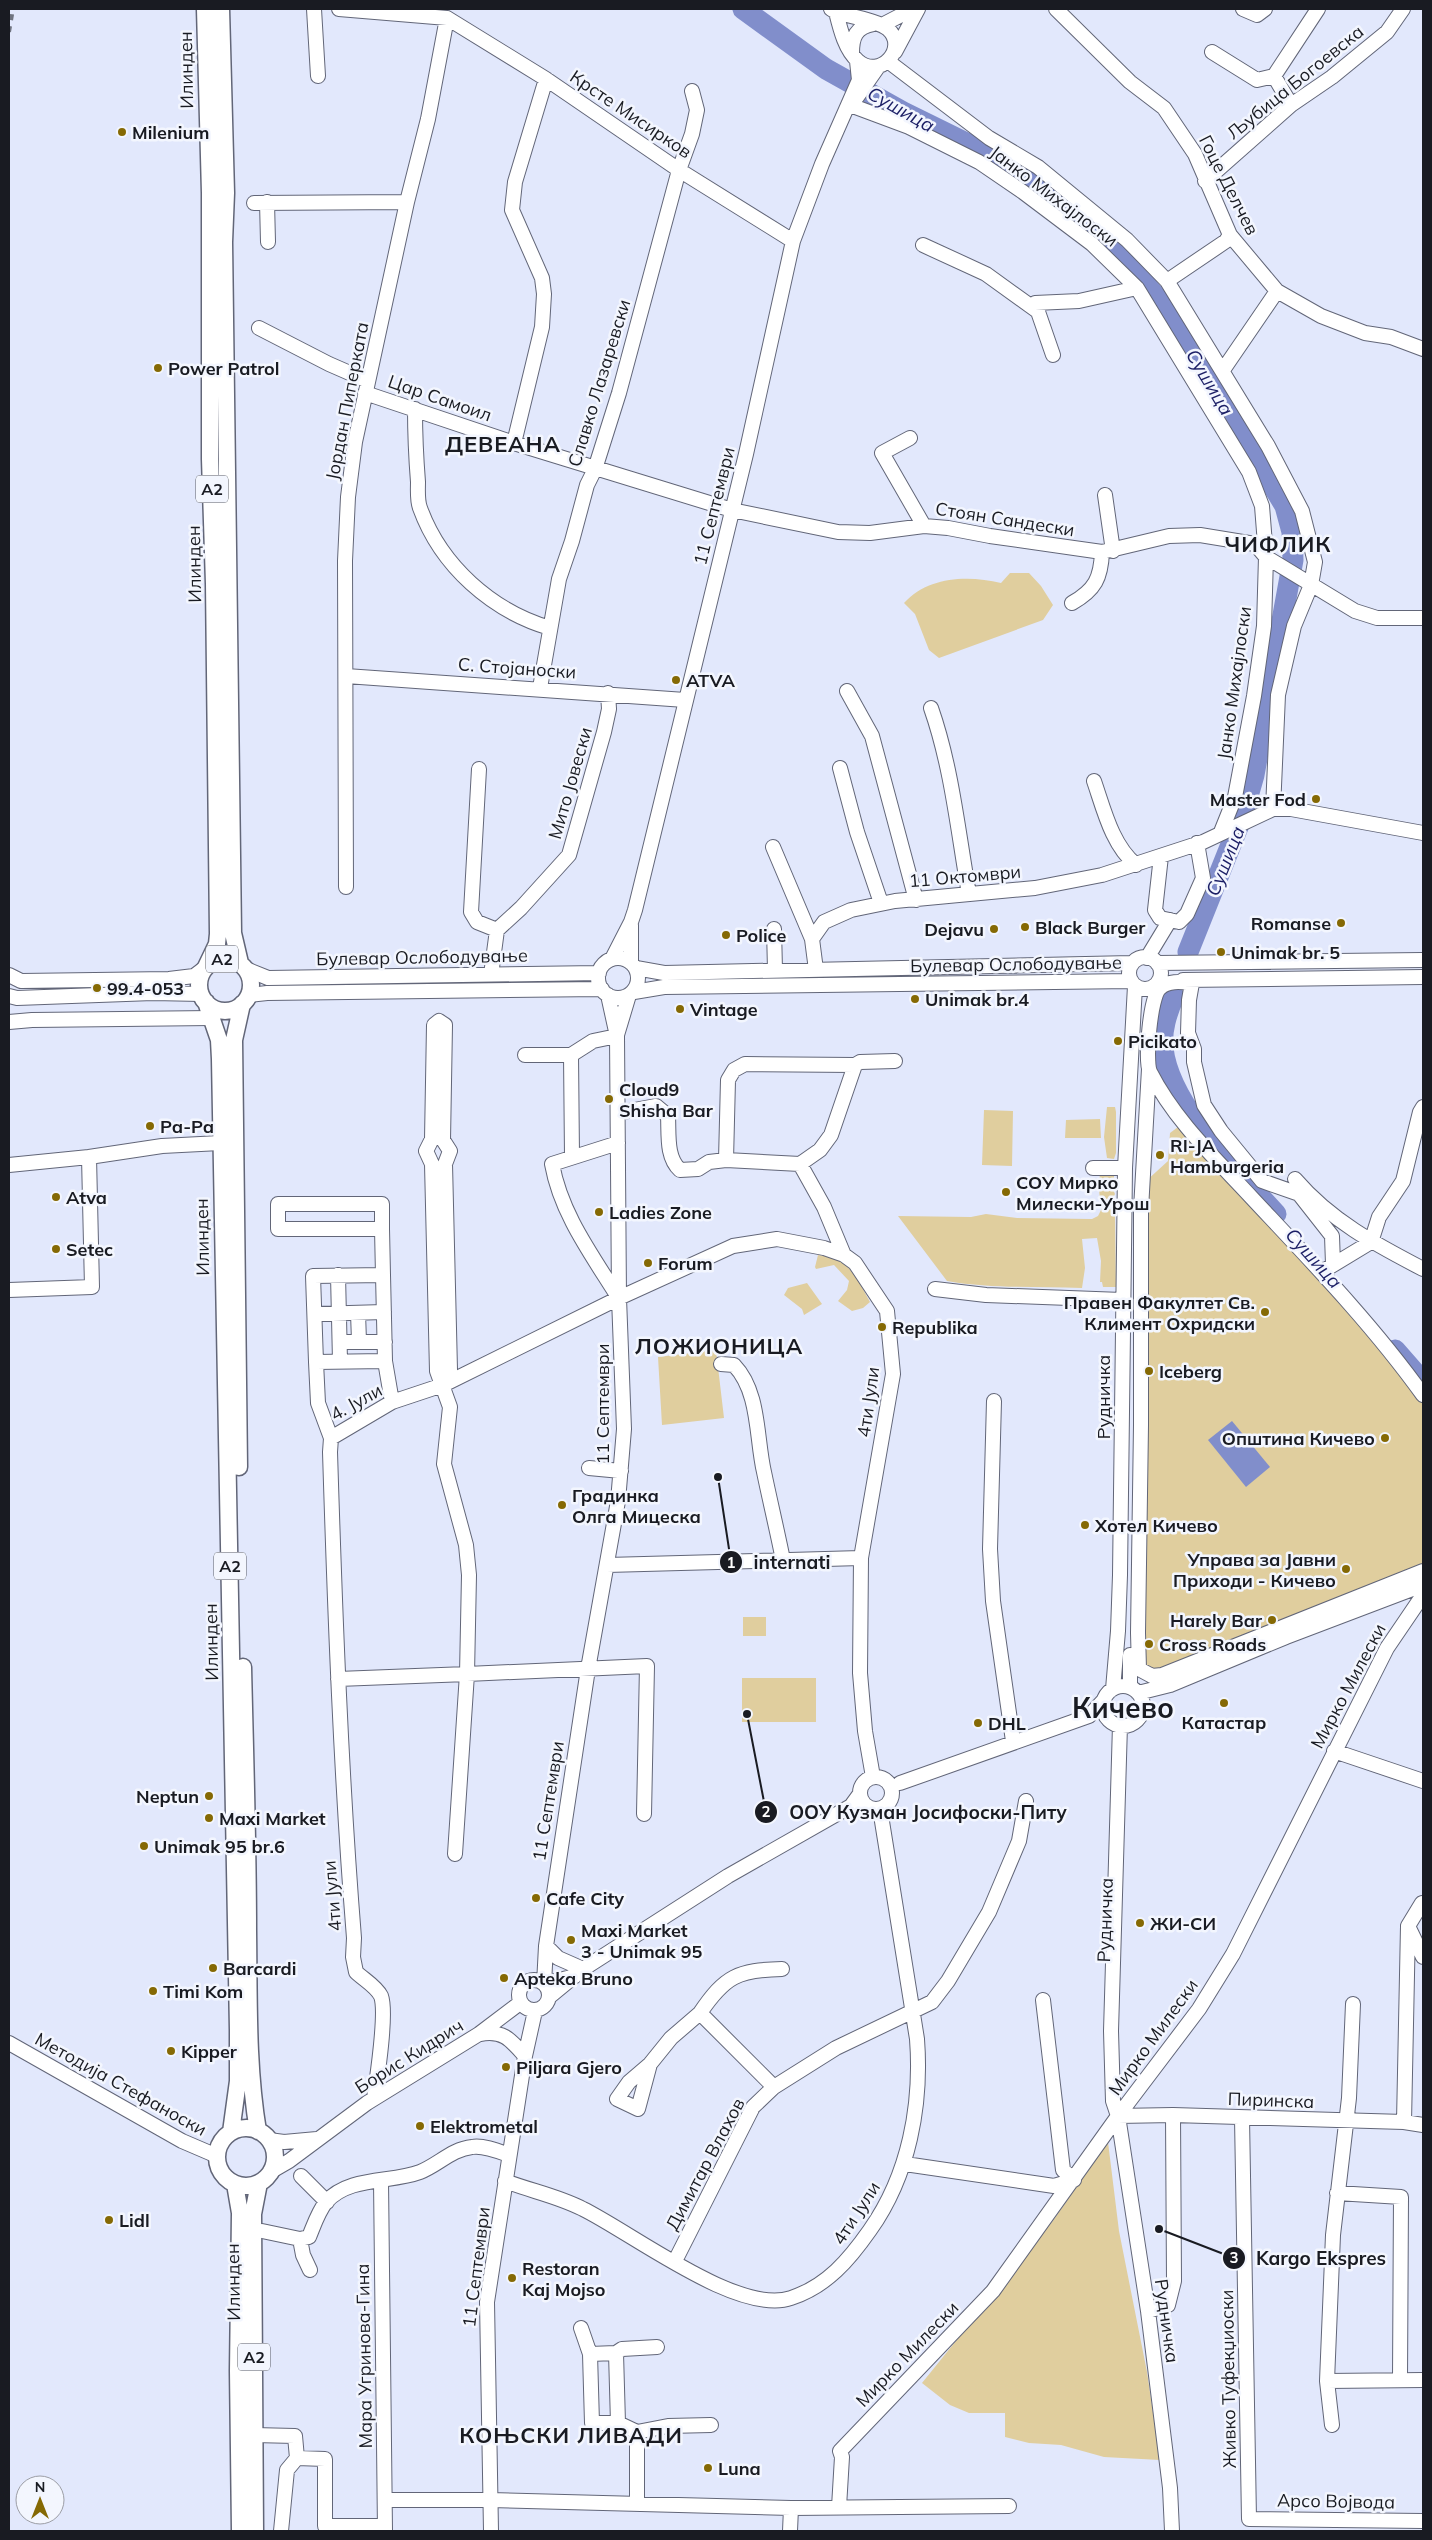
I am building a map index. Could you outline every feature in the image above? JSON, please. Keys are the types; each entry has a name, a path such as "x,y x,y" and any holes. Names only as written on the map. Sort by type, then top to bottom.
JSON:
{"main road":[{"name":"Илинден","path":"205,9 210,193 210,458 214,574 218,934 217,944 200,977 203,998 219,1040 238,2030 238,2081 231,2132 219,2146 217,2156"},
{"name":"Илинден","path":"221,9 225,183 224,242 233,933 243,966 251,982 234,1040 234,1173 247,1789 248,1968 253,2102 263,2136 274,2156 264,2178 253,2214 255,2531"},
{"name":"A2","path":"206,967 218,959 233,960 243,966"},
{"path":"203,998 220,1010 228,1010 245,1000"},
{"path":"231,2132 240,2129 263,2136"},
{"path":"217,2156 221,2173 235,2184 251,2186 264,2178"},
{"name":"Илинден","path":"235,2184 240,2213 238,2371 240,2531"}],"street":[{"path":"314,9 318,76"},
{"path":"339,9 400,10 447,18"},
{"path":"872,63 852,40 857,31 864,26 877,24 913,9"},
{"name":"11 Септември","path":"612,959 631,922 732,510 794,241 829,147 852,100 872,63 918,9"},
{"name":"Гоце Делчев","path":"1056,9 1130,82 1164,108 1194,154 1230,235 1277,291 1321,316 1365,333 1391,338 1423,348"},
{"path":"1243,9 1257,15 1265,9"},
{"path":"1212,52 1257,80 1274,76 1318,9"},
{"name":"Љубица Богоевска","path":"1205,181 1291,105 1332,77 1387,32 1403,9"},
{"path":"834,11 877,24 889,30 895,40 872,63"},
{"path":"834,11 841,32 872,63"},
{"name":"Крсте Мисирков","path":"447,18 546,79 679,170 794,241"},
{"name":"Јордан Пиперката","path":"346,887 345,561 348,497 355,442 407,202 428,119 447,18"},
{"name":"Јанко Михајлоски","path":"872,63 1038,167 1127,240 1167,281 1224,370 1268,446 1302,511 1315,562 1311,585 1294,626 1278,696 1272,809"},
{"path":"1274,76 1291,105"},
{"path":"514,443 542,327 544,294 542,278 512,210 515,182 546,79"},
{"name":"Славко Лазаревски","path":"540,688 560,579 587,485 595,469 619,393 679,170 692,134 697,110 692,91"},
{"name":"Јанко Михајлоски","path":"852,100 979,162 1023,192 1092,244 1137,288 1249,472 1262,506 1266,557 1264,626 1254,696 1235,797 1226,830"},
{"path":"268,242 261,203 407,202"},
{"path":"1167,281 1226,241 1230,235"},
{"path":"924,245 986,274 1036,310"},
{"path":"1053,355 1035,303 1080,301 1137,288"},
{"path":"1224,370 1277,291"},
{"name":"Цар Самоил","path":"259,328 329,364 367,387 415,409 595,469 732,510"},
{"path":"415,409 415,452 419,507 434,535 463,577 492,602 523,620 550,628"},
{"path":"910,438 882,453 924,526"},
{"path":"1072,603 1088,594 1097,581 1107,551 1105,495"},
{"name":"Стоян Сандески","path":"732,510 838,532 870,533 924,526 1107,551 1169,536 1200,535 1255,544 1266,557"},
{"path":"1266,557 1355,611 1377,618 1423,618"},
{"name":"С. Стојаноски","path":"346,676 540,688 685,700"},
{"path":"847,691 872,736 916,900"},
{"name":"Мито Јовески","path":"497,930 521,908 569,855 604,732 609,709 608,693"},
{"path":"931,708 947,763 969,894"},
{"path":"840,768 857,832 881,903"},
{"path":"479,769 471,912 477,922 497,930 491,975"},
{"path":"1094,781 1108,820 1124,855 1136,865"},
{"path":"1197,843 1203,878 1201,885 1183,920 1160,918 1155,910 1161,856 1249,821 1272,809 1291,809 1423,833"},
{"path":"772,847 812,939 816,970"},
{"name":"11 Октомври","path":"812,939 824,922 851,910 881,903 1035,888 1102,875 1161,856"},
{"path":"1136,985 1154,986 1159,979 1161,973 1146,960 1170,920"},
{"name":"11 Септември","path":"631,922 634,965"},
{"path":"774,928 774,970"},
{"path":"612,959 626,960 634,965 638,980 631,994 618,998 605,992 599,973 602,966 612,959"},
{"name":"Булевар Ослободување","path":"634,965 664,973 1146,960 1423,960"},
{"name":"Рудничка","path":"1137,1694 1132,1285 1144,1032 1136,985 1129,972 1146,960"},
{"name":"Булевар Ослободување","path":"243,966 268,978 599,973"},
{"path":"203,998 153,993 17,998 9,994 15,978 169,979 194,976 206,967"},
{"path":"1159,979 1423,976"},
{"path":"1334,1264 1332,1236 1299,1194 1262,1181 1211,1118 1198,1085 1194,1049 1188,1033 1189,1000 1192,983 1170,982 1160,987 1155,994 1150,1008 1149,1069 1140,1209 1139,1670 1152,1676 1162,1675 1423,1571"},
{"name":"Булевар Ослободување","path":"631,994 664,987 1136,985"},
{"name":"Рудничка","path":"1113,1688 1118,1632 1120,1575 1125,1168 1136,985"},
{"name":"Булевар Ослободување","path":"245,1000 267,992 605,992"},
{"name":"11 Септември","path":"546,1946 588,1669 618,1501 621,1471 624,1400 619,1298 616,1036 605,992"},
{"name":"11 Септември","path":"616,1036 631,994"},
{"path":"9,1022 32,1020 212,1018"},
{"path":"443,1385 450,1370 445,1164 450,1151 443,1140 445,1025 439,1021 434,1025 432,1139 426,1151 432,1164 437,1371 450,1407 444,1464 466,1545 469,1575 467,1674 455,1854"},
{"path":"525,1055 571,1055 593,1041 616,1036"},
{"path":"571,1055 572,1156"},
{"path":"726,1160 728,1080 734,1070 745,1064 855,1065 860,1062 895,1061"},
{"path":"618,1113 656,1106 668,1116 670,1151 675,1165 680,1170 698,1169 709,1162 726,1160 800,1164 820,1150 831,1135 855,1065"},
{"path":"1149,1069 1173,1110 1403,1366 1423,1394"},
{"path":"1322,1274 1334,1264 1371,1242 1379,1217 1403,1181 1420,1112 1423,1107"},
{"path":"9,1165 89,1157 162,1146 220,1143"},
{"path":"618,1143 572,1156 552,1164 556,1188 568,1217 619,1298"},
{"path":"1215,1158 1232,1145"},
{"path":"9,1290 92,1286 89,1157"},
{"path":"800,1164 824,1207 844,1255"},
{"path":"1093,1168 1125,1168"},
{"path":"1295,1179 1316,1204 1371,1242 1423,1269"},
{"path":"382,1229 278,1230 278,1204 382,1204 385,1361 392,1402"},
{"name":"4ти Јули","path":"619,1298 733,1246 777,1240 824,1248 844,1255 855,1264 887,1311 893,1374 861,1558 860,1673 865,1731 873,1777"},
{"path":"338,1275 340,1361"},
{"path":"331,1438 318,1403 313,1276 383,1275"},
{"path":"935,1289 986,1295 1122,1300"},
{"name":"4. Јули","path":"338,1679 331,1438 392,1402 443,1385 619,1298"},
{"path":"315,1314 384,1312"},
{"path":"358,1313 359,1341"},
{"path":"340,1342 385,1342"},
{"path":"316,1362 385,1361"},
{"path":"721,1364 734,1365 740,1371 754,1409 763,1470 783,1560"},
{"path":"994,1401 990,1549 993,1601 1013,1741"},
{"path":"589,1468 621,1471"},
{"path":"607,1565 861,1558"},
{"path":"868,1803 862,1784 873,1777 893,1786 1013,1741 1089,1716 1113,1688 1137,1694 1170,1685 1286,1637 1423,1585"},
{"name":"Мирко Милески","path":"839,2507 842,2457 840,2451 993,2291 1118,2116 1199,2009 1233,1954 1387,1648 1423,1595"},
{"path":"338,1679 647,1666 644,1814"},
{"name":"4ти Јули","path":"338,1679 343,1805 354,1938 353,1957 356,1972 373,1986 382,1998 381,2040 374,2098"},
{"path":"1089,1716 1120,1724 1141,1714 1137,1694"},
{"path":"1103,1701 1104,1712 1120,1724"},
{"name":"Рудничка","path":"1120,1724 1118,2116 1148,2311 1170,2488 1172,2531"},
{"path":"1334,1751 1423,1781"},
{"path":"546,1946 528,1981 519,1990 520,2003 527,2009 535,2011 547,2004 549,1997 579,1972 728,1876 851,1806 868,1803 886,1806 893,1786"},
{"name":"Димитар Влахов","path":"675,2261 754,2107 774,2087 836,2048 932,2002 948,1981 989,1912 1019,1841 1026,1801"},
{"name":"4ти Јули","path":"505,2181 555,2196 584,2209 723,2289 760,2301 790,2299 829,2279 851,2256 882,2210 904,2164 916,2108 919,2059 913,2012 868,1803"},
{"path":"1404,2122 1408,1926 1422,1903"},
{"path":"1408,1926 1423,1957"},
{"path":"546,1946 558,1958 579,1972"},
{"path":"546,1946 544,1984 549,1997"},
{"path":"650,2064 638,2109 617,2099 625,2087 650,2064 671,2038 700,2013 711,1997 732,1977 757,1970 782,1969"},
{"path":"544,1984 579,1972"},
{"path":"528,1981 538,1980 544,1984"},
{"path":"1043,2000 1063,2170 1074,2180"},
{"name":"Борис Кидрич","path":"264,2178 374,2098 479,2034 520,2003"},
{"path":"1332,2425 1327,2381 1333,2235 1347,2120 1353,2004"},
{"name":"11 Септември","path":"491,2531 487,2302 525,2056 535,2011"},
{"path":"700,2013 774,2087"},
{"path":"479,2034 495,2032 504,2036 525,2056"},
{"name":"Методија Стефаноски","path":"9,2043 182,2141 217,2156"},
{"path":"1148,2311 1168,2304 1174,2281 1173,2115"},
{"name":"Пиринска","path":"1118,2116 1173,2115 1347,2120 1404,2122 1423,2125"},
{"name":"Живко Туфекџиоски","path":"1242,2118 1249,2519"},
{"path":"263,2136 284,2142 316,2140"},
{"path":"262,2231 300,2239 309,2236 326,2202 343,2190 416,2174 451,2153 472,2147 509,2155"},
{"path":"904,2164 1054,2186 1074,2180"},
{"path":"300,2176 326,2202"},
{"name":"Мара Угринова-Гина","path":"381,2181 385,2529"},
{"path":"1337,2193 1401,2196 1400,2379"},
{"path":"300,2239 302,2255 310,2270"},
{"path":"581,2328 590,2354 592,2423 618,2423 637,2432 668,2426 711,2425"},
{"path":"590,2354 616,2353 622,2349 657,2347"},
{"path":"616,2353 618,2423"},
{"path":"1327,2381 1423,2380"},
{"path":"637,2432 637,2504"},
{"path":"254,2435 295,2436 297,2458 287,2470 281,2531"},
{"path":"297,2458 325,2459 325,2526 385,2529"},
{"path":"385,2500 490,2500 791,2508 1009,2506"},
{"path":"790,2531 791,2508"},
{"name":"Арсо Војвода","path":"1249,2519 1423,2521"}],"shaded area":[{"path":"1010,573 1029,573 1041,586 1053,605 1043,620 939,658 929,650 915,614 904,603 925,587 937,583 950,580 976,579 1001,583"},
{"path":"1107,1107 1115,1107 1116,1112 1116,1153 1114,1159 1107,1158 1104,1137"},
{"path":"984,1110 1013,1111 1012,1166 982,1165"},
{"path":"1100,1119 1101,1138 1065,1138 1066,1120"},
{"path":"1178,1127 1194,1138 1317,1273 1423,1402 1423,1566 1175,1665 1154,1670 1144,1663 1145,1182 1168,1161 1170,1133"},
{"path":"1101,1170 1114,1173 1114,1180 1111,1185 1115,1194 1111,1201 1105,1203 1100,1200 1099,1182"},
{"path":"1102,1208 1115,1210 1116,1287 1103,1287 1102,1282 1100,1282 1101,1261 1097,1238 1082,1239 1085,1268 1082,1288 997,1286 947,1281 898,1216 971,1217 986,1214 1017,1218 1092,1219 1098,1216"},
{"path":"818,1255 838,1260 851,1270 870,1302 863,1308 852,1311 838,1301 847,1290 849,1281 834,1265 816,1269"},
{"path":"807,1283 822,1304 804,1315 802,1309 784,1295 788,1288"},
{"path":"716,1350 724,1418 662,1425 658,1357"},
{"path":"743,1617 766,1617 766,1636 743,1636"},
{"path":"742,1678 816,1678 816,1722 742,1722"},
{"path":"1108,2142 1119,2231 1147,2372 1160,2460 1104,2457 1061,2445 1029,2443 1005,2437 1005,2413 969,2413 950,2405 922,2383 1052,2222"}],"water":[{"path":"1232,1421 1270,1467 1246,1487 1208,1440"}],"waterway":[{"name":"Сушица","path":"743,9 826,69 903,112 968,144 1029,179 1121,254 1165,308 1285,506 1292,532 1293,560 1254,775 1242,817 1188,952"},
{"name":"Сушица","path":"1174,996 1165,1022 1163,1048 1168,1070 1178,1092 1191,1115 1208,1137 1276,1214"},
{"name":"Сушица","path":"1395,1350 1423,1382"}],"railway":[{"path":"9,32 13,9"}],"place":[{"name":"Milenium","path":"122,132"},
{"name":"Power Patrol","path":"158,368"},
{"name":"ATVA","path":"676,680"},
{"name":"Master Fod","path":"1316,799"},
{"name":"Romanse","path":"1341,923"},
{"name":"Black Burger","path":"1025,927"},
{"name":"Dejavu","path":"994,929"},
{"name":"Police","path":"726,935"},
{"name":"Unimak br. 5","path":"1221,952"},
{"name":"99.4-053","path":"97,988"},
{"name":"Unimak br.4","path":"915,999"},
{"name":"Vintage","path":"680,1009"},
{"name":"Picikato","path":"1118,1041"},
{"name":"Cloud9 Shisha Bar","path":"609,1099"},
{"name":"Ра-Ра","path":"150,1126"},
{"name":"RI-JA Hamburgeria","path":"1160,1155"},
{"name":"СОУ Мирко Милески-Урош","path":"1006,1192"},
{"name":"Atva","path":"56,1197"},
{"name":"Ladies Zone","path":"599,1212"},
{"name":"Setec","path":"56,1249"},
{"name":"Forum","path":"648,1263"},
{"name":"Правен Факултет Св. Климент Охридски","path":"1265,1312"},
{"name":"Republika","path":"882,1327"},
{"name":"Iceberg","path":"1149,1371"},
{"name":"Општина Кичево","path":"1385,1438"},
{"name":"internati","path":"718,1477"},
{"name":"Градинка Олга Мицеска","path":"562,1505"},
{"name":"Хотел Кичево","path":"1085,1525"},
{"name":"Управа за Јавни Приходи - Кичево","path":"1346,1569"},
{"name":"Harely Bar","path":"1272,1620"},
{"name":"Cross Roads","path":"1149,1644"},
{"name":"Катастар","path":"1224,1703"},
{"name":"ООУ Кузман Јосифоски-Питу","path":"747,1714"},
{"name":"DHL","path":"978,1723"},
{"name":"Neptun","path":"209,1796"},
{"name":"Maxi Market","path":"209,1818"},
{"name":"Unimak 95 br.6","path":"144,1846"},
{"name":"Cafe City","path":"536,1898"},
{"name":"ЖИ-СИ","path":"1140,1923"},
{"name":"Maxi Market 3 - Unimak 95","path":"571,1940"},
{"name":"Barcardi","path":"213,1968"},
{"name":"Apteka Bruno","path":"504,1978"},
{"name":"Timi Kom","path":"153,1991"},
{"name":"Kipper","path":"171,2051"},
{"name":"Piljara Gjero","path":"506,2067"},
{"name":"Elektrometal","path":"420,2126"},
{"name":"Lidl","path":"109,2220"},
{"name":"Kargo Ekspres","path":"1159,2229"},
{"name":"Restoran Kaj Mojso","path":"512,2278"},
{"name":"Luna","path":"708,2468"}],"district":[{"name":"ДЕВЕАНА","path":"503,444"},
{"name":"ЧИФЛИК","path":"1278,544"},
{"name":"ЛОЖИОНИЦА","path":"719,1346"},
{"name":"Кичево","path":"1123,1707"},
{"name":"КОЊСКИ ЛИВАДИ","path":"571,2435"}]}
